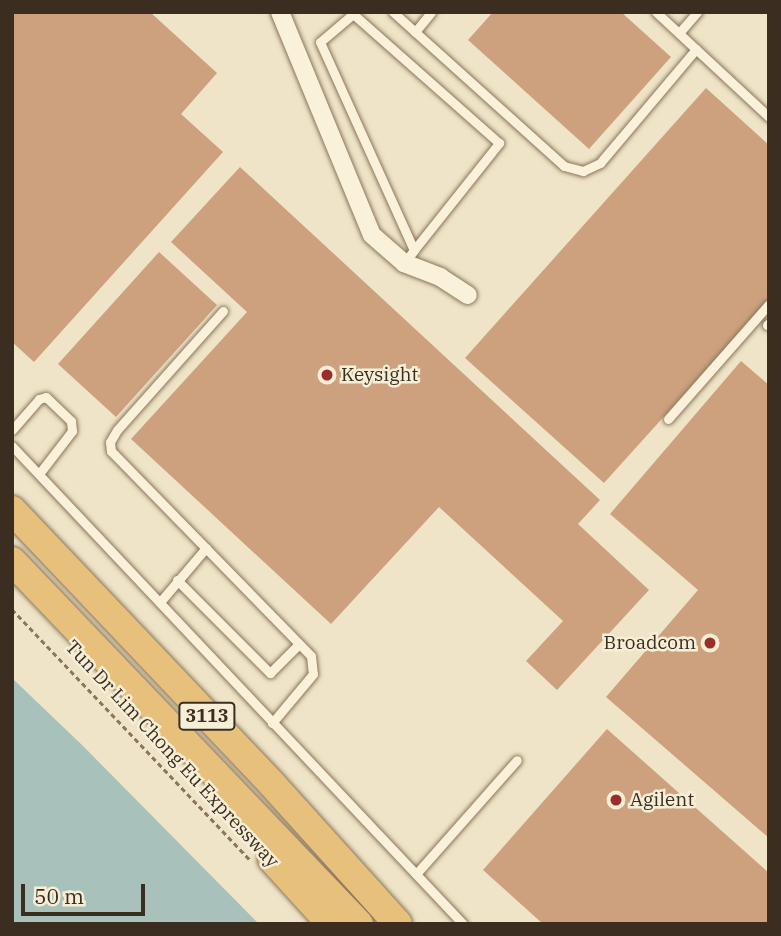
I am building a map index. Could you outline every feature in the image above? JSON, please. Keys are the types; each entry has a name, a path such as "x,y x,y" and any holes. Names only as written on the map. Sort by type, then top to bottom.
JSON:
{"highway":[{"name":"3113","path":"12,510 272,784 398,924"},
{"name":"3113","path":"12,528 384,924"},
{"name":"3113","path":"12,561 359,924"},
{"name":"Tun Dr Lim Chong Eu Expressway","path":"12,584 331,924"}],"street":[{"path":"280,12 372,235 468,295"}],"lane":[{"path":"393,12 564,166 583,171 600,163 696,50"},
{"path":"415,32 431,12"},
{"path":"656,12 769,117"},
{"path":"679,33 697,12"},
{"path":"353,14 499,144 409,257 320,42 353,14"},
{"path":"668,419 769,304"},
{"path":"223,311 110,442 111,451 311,656 313,674 272,723"},
{"path":"12,430 39,399 46,397 71,421 72,431 39,474"},
{"path":"12,446 463,924"},
{"path":"160,602 206,548"},
{"path":"177,580 270,673 299,643"},
{"path":"416,874 517,760"}],"path":[{"path":"12,609 254,864"}],"water":[{"path":"12,678 82,745 259,924 12,924"}],"building":[{"path":"12,12 150,12 217,73 181,114 223,152 34,362 12,342"},
{"path":"493,12 621,12 671,57 589,149 468,40"},
{"path":"706,88 769,145 769,300 604,483 465,358"},
{"name":"Keysight","path":"240,167 600,500 578,524 649,590 557,690 526,661 563,621 439,507 331,624 131,439 247,312 171,242"},
{"path":"159,252 217,305 116,417 58,364"},
{"name":"Broadcom","path":"741,361 769,385 769,838 606,697 698,590 610,514"},
{"name":"Agilent","path":"607,729 769,873 769,924 543,924 483,870"}],"place":[{"name":"Keysight","path":"327,375"},
{"name":"Broadcom","path":"710,643"},
{"name":"Agilent","path":"616,800"}]}
